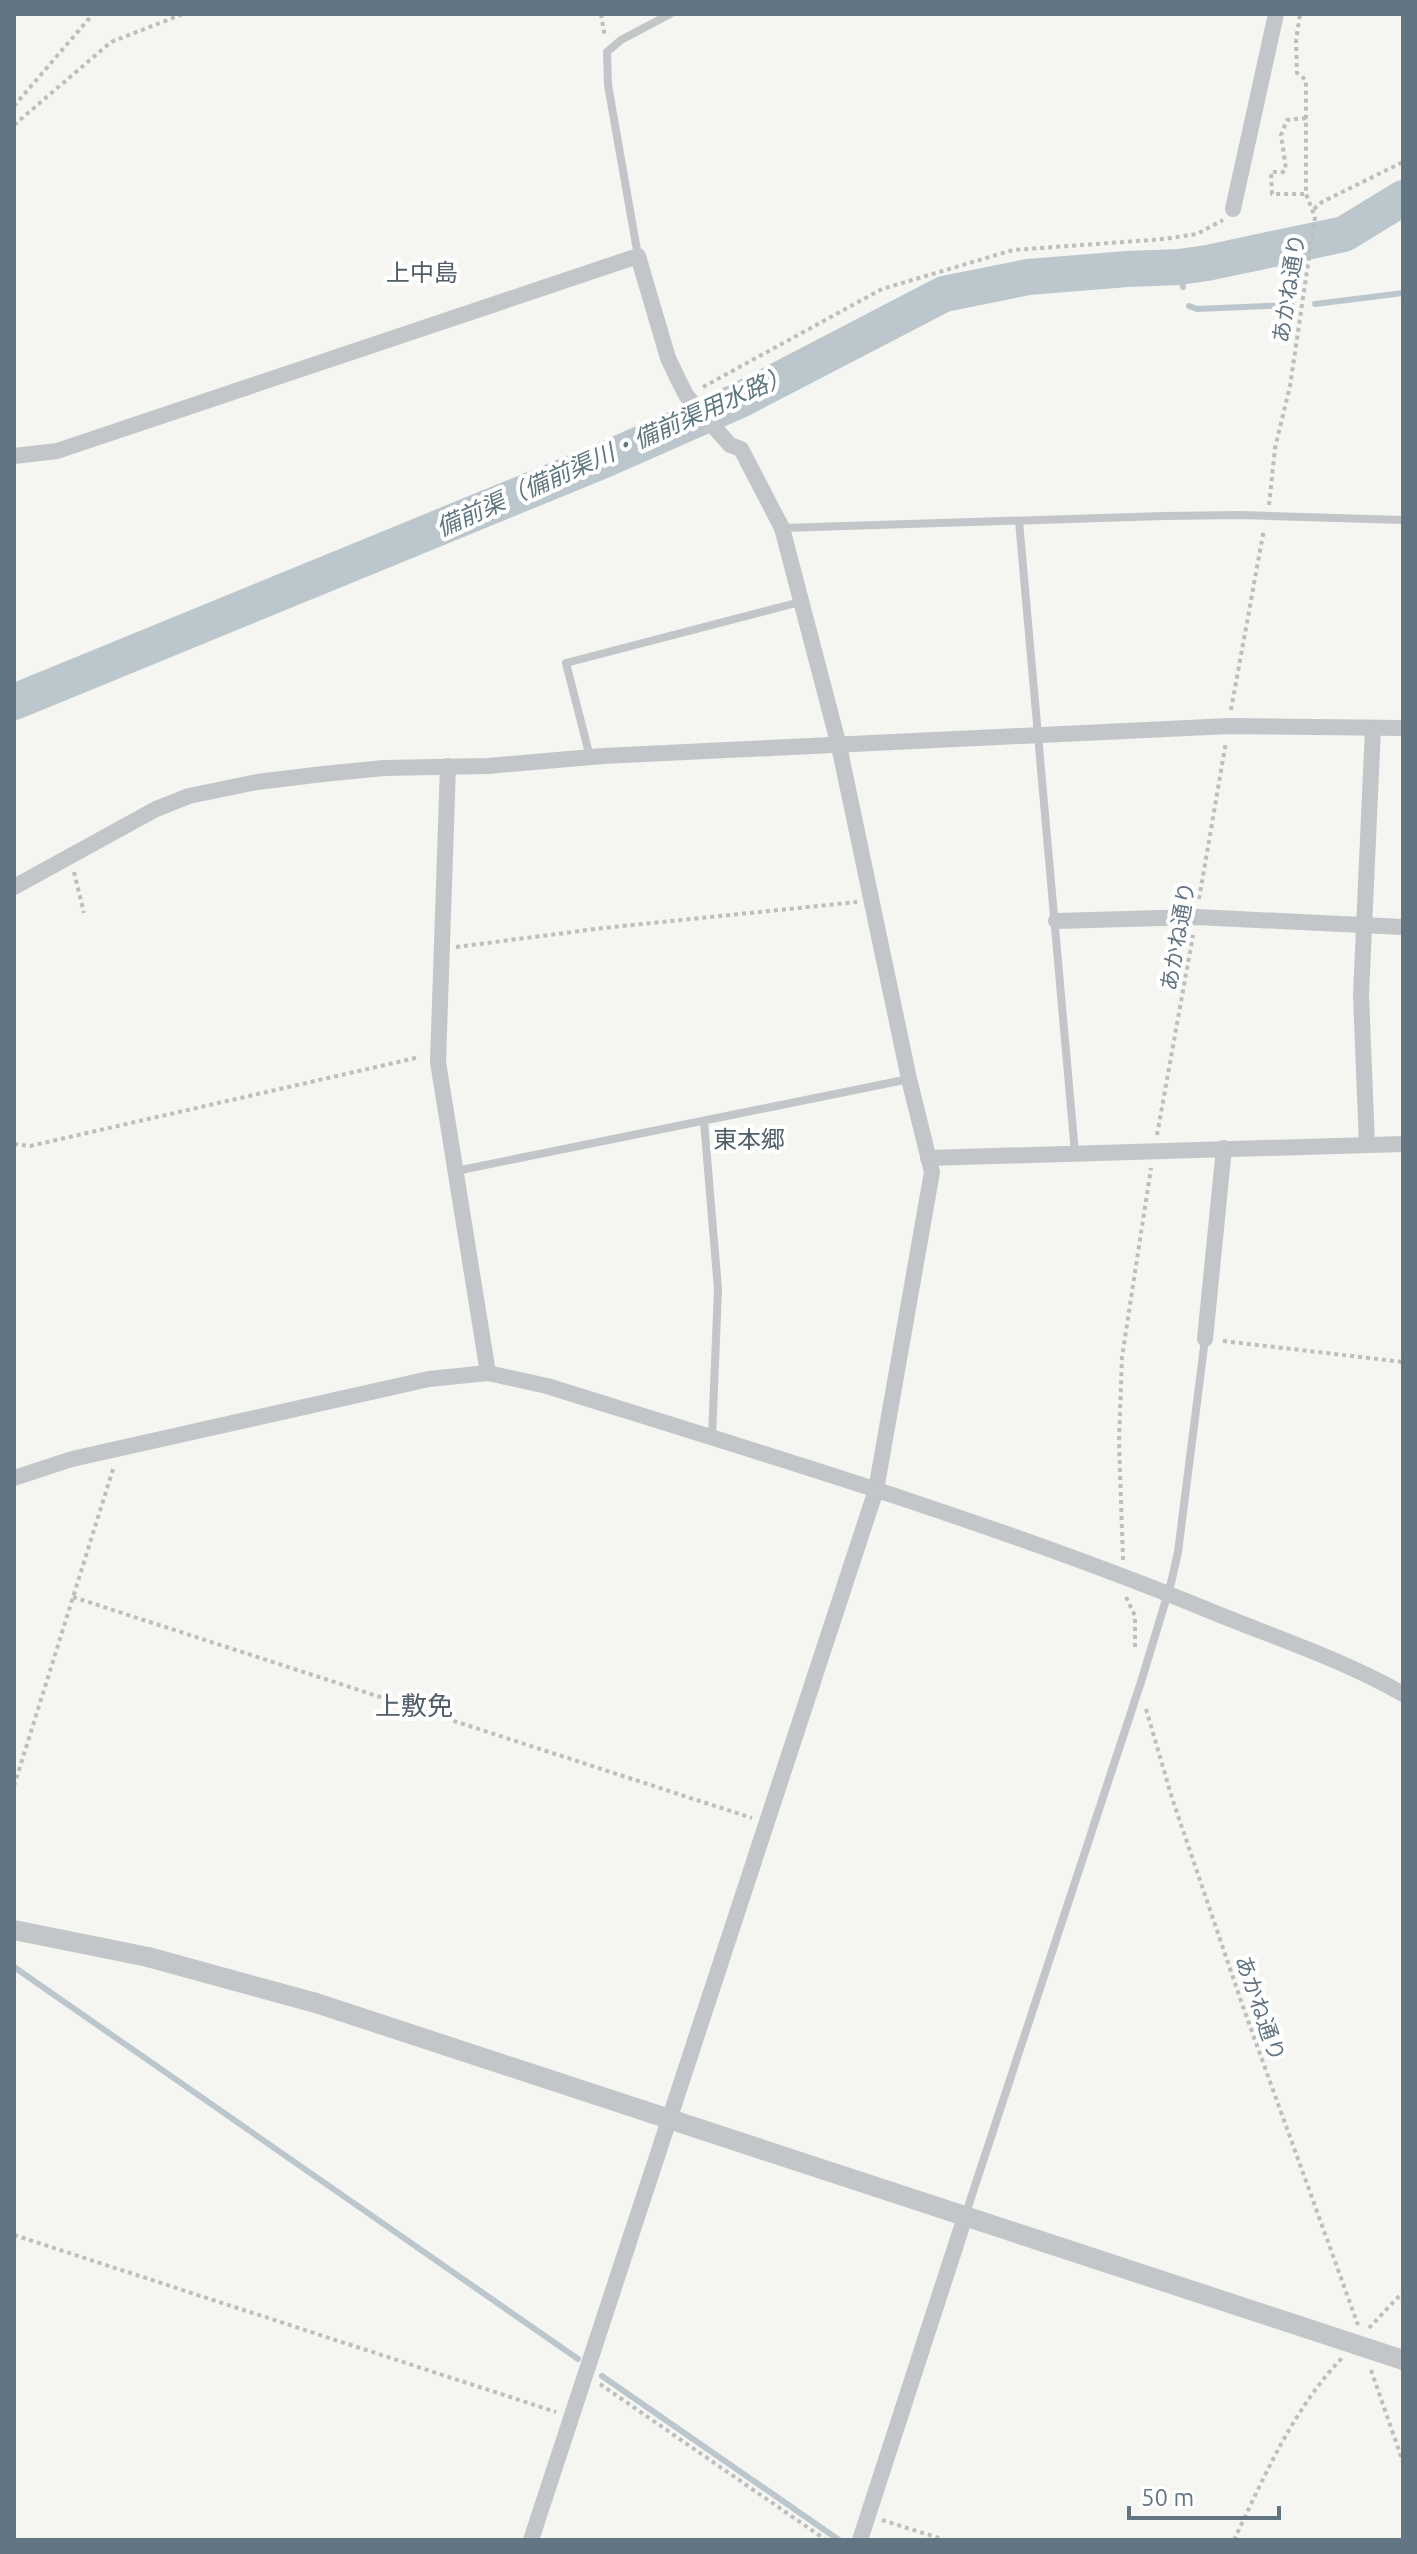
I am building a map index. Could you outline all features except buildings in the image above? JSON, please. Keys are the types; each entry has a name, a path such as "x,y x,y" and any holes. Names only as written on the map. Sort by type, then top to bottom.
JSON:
{"street":[{"path":"1233,209 1276,14"},
{"path":"14,456 57,451 638,256 668,358 690,400 730,445 741,449 782,528 839,746 909,1079 932,1172 876,1490 531,2540"},
{"path":"14,887 156,809 189,796 270,780 384,768 488,766 590,757 1229,726 1403,728"},
{"path":"1367,1145 1361,995 1362,925 1373,728"},
{"path":"448,766 438,1053 488,1373"},
{"path":"1056,921 1196,917 1403,927"},
{"path":"928,1158 1403,1144"},
{"path":"1205,1339 1224,1148"},
{"path":"14,1478 72,1459 429,1379 488,1373 547,1386 876,1490 1167,1594 1369,1675 1403,1694"},
{"path":"14,1930 207,1972 316,2003 1403,2360"},
{"path":"860,2540 965,2217"}],"lane":[{"path":"638,256 608,85 607,52 621,40 670,14"},
{"path":"782,528 1240,515 1403,520"},
{"path":"1019,521 1075,1153"},
{"path":"590,757 566,663 800,602"},
{"path":"456,1171 909,1079"},
{"path":"704,1121 718,1289 712,1437"},
{"path":"965,2217 1112,1772 1167,1594 1178,1552 1205,1339"}],"path":[{"path":"14,106 93,14"},
{"path":"14,125 111,42 183,14"},
{"path":"601,14 607,52"},
{"path":"1300,14 1296,41 1297,73 1306,80 1306,194 1314,209 1322,202 1403,162"},
{"path":"1306,118 1287,120 1281,135 1286,169 1271,172 1272,194 1306,194"},
{"path":"690,400 882,289 1013,250 1197,234 1221,222 1233,209"},
{"name":"あかね通り","path":"1268,506 1275,448 1290,386 1314,209"},
{"path":"1231,711 1265,526"},
{"name":"あかね通り","path":"1157,1139 1226,738"},
{"path":"70,857 84,913"},
{"path":"442,949 619,926 871,900"},
{"path":"14,1144 30,1146 438,1053"},
{"path":"1123,1566 1119,1442 1122,1357 1152,1162"},
{"path":"1205,1339 1403,1362"},
{"path":"14,1786 120,1448"},
{"path":"1125,1591 1135,1616 1137,1657"},
{"path":"73,1597 768,1823"},
{"name":"あかね通り","path":"1145,1703 1172,1798 1355,2321"},
{"path":"14,2235 570,2417"},
{"path":"1234,2540 1308,2399 1322,2379 1403,2292"},
{"path":"1370,2369 1403,2462"},
{"path":"585,2374 826,2540"},
{"path":"869,2515 945,2540"}],"waterway":[{"name":"備前渠（備前渠川・備前渠用水路）","path":"14,702 604,460 740,400 944,294 1028,277 1207,263 1344,234 1403,198"},
{"path":"1179,267 1183,287"},
{"path":"1315,304 1403,293"},
{"path":"1189,306 1197,309 1291,305"},
{"path":"14,1967 578,2359"},
{"path":"602,2376 839,2540"}],"district":[{"name":"上中島","path":"422,272"},
{"name":"東本郷","path":"749,1139"},
{"name":"上敷免","path":"414,1705"}]}
